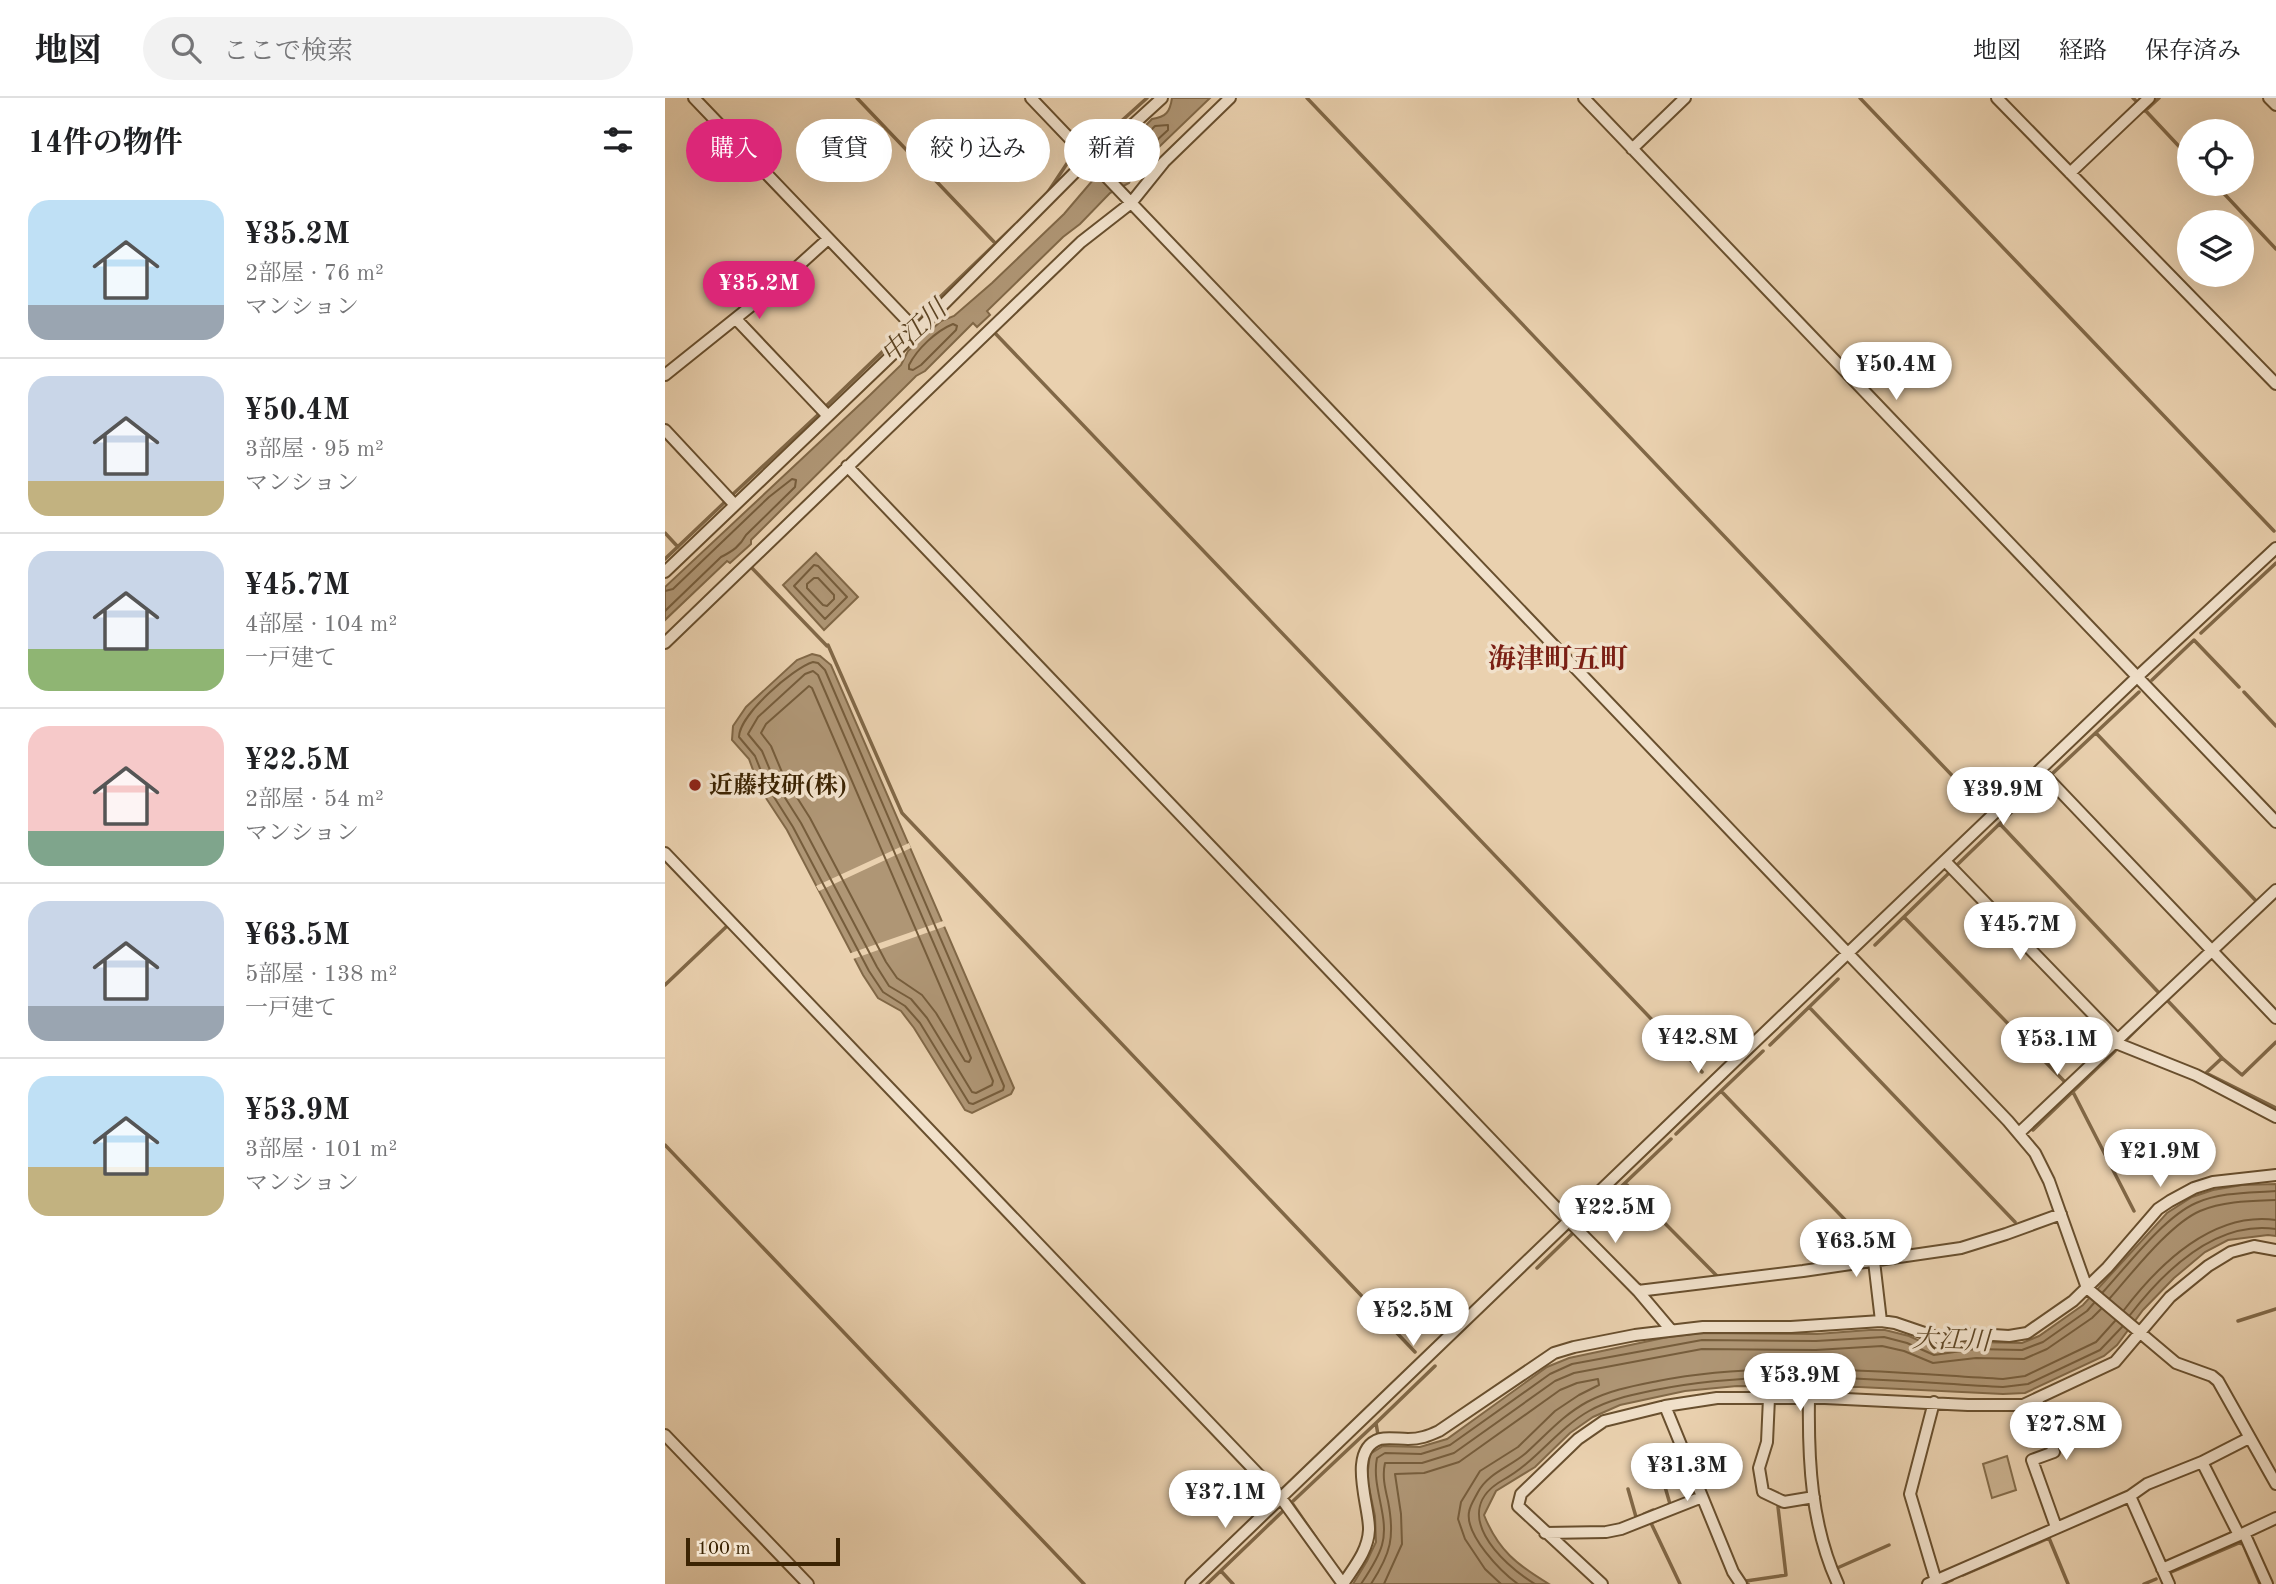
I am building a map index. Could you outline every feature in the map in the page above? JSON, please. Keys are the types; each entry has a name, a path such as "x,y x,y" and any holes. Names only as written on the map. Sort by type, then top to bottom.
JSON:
{"street":[{"path":"694,98 917,331"},
{"path":"1031,98 1064,133"},
{"path":"1139,119 1162,98"},
{"path":"665,642 1128,200 1230,98"},
{"path":"1584,98 2276,822"},
{"path":"1633,149 1685,98"},
{"path":"1997,98 2276,384"},
{"path":"2070,173 2149,98"},
{"path":"2269,98 2276,105"},
{"path":"665,572 917,331 1064,182"},
{"path":"1111,182 2019,1133 2035,1153 2049,1181 2088,1289 2176,1363 2218,1381 2275,1485"},
{"path":"665,375 736,319 828,239"},
{"path":"736,319 827,415"},
{"path":"665,430 735,505"},
{"path":"847,466 1638,1291 1671,1330"},
{"path":"1191,1584 2136,678 2276,548"},
{"path":"2040,770 2276,1017"},
{"path":"665,853 1281,1498 1343,1584 1366,1546 1369,1529 1361,1471 1363,1458 1374,1443 1380,1439 1423,1438 1439,1431 1554,1353 1671,1330 1703,1327 1791,1327 1881,1321 1939,1338 2027,1333 2088,1289 2158,1209 2170,1201 2194,1188 2213,1182 2276,1175"},
{"path":"1945,861 2117,1042 2196,1075 2276,1117"},
{"path":"2019,1133 2276,890"},
{"path":"1638,1291 1961,1248 2061,1214"},
{"path":"1602,1584 1518,1506 1521,1494 1578,1439 1604,1422 1665,1406 1717,1398 1809,1398 2023,1405 2115,1362 2138,1331 2170,1297 2193,1276 2231,1252 2254,1246 2276,1250"},
{"path":"1874,1261 1881,1321"},
{"path":"1769,1398 1767,1442 1759,1468 1763,1492 1784,1502 1814,1497"},
{"path":"1809,1398 1809,1448 1814,1497 1821,1541 1838,1584"},
{"path":"2037,1400 2054,1452 2032,1460 2056,1527"},
{"path":"1934,1402 1910,1494 1932,1582 2130,1496 2147,1484 2202,1462 2249,1438"},
{"path":"1665,1406 1733,1572 1741,1584"},
{"path":"665,1435 808,1584"},
{"path":"2202,1462 2267,1584"},
{"path":"2130,1496 2169,1584"},
{"path":"1545,1533 1606,1532 1621,1529 1702,1497"},
{"path":"2162,1569 2276,1518"},
{"path":"1957,1572 1962,1584"}],"shaded area":[{"path":"2007,1456 2016,1490 1992,1498 1983,1464"}],"water":[{"path":"1172,98 1210,98 1160,146 1160,119 1152,119 1167,113"},
{"path":"1091,182 1129,182 1110,193 1080,224 1063,237 987,311 990,315 977,327 973,323 925,371 916,376 751,540 751,544 730,563 727,561 665,620 665,587 901,365 908,351 941,321 954,316 992,283 1064,214"},
{"path":"816,553 858,597 824,630 783,585"},
{"path":"812,654 820,656 831,665 1014,1088 1011,1094 972,1113 965,1110 901,1011 878,998 863,975 787,830 760,789 749,759 732,740 733,726 746,707 797,660"},
{"path":"2276,1184 2276,1236 2228,1240 2205,1252 2174,1278 2143,1310 2117,1345 2104,1356 2025,1393 1737,1386 1685,1391 1620,1405 1593,1417 1570,1433 1535,1467 1496,1491 1484,1515 1489,1527 1510,1556 1549,1584 1353,1584 1376,1542 1375,1516 1367,1478 1370,1454 1383,1446 1420,1447 1447,1439 1547,1367 1569,1358 1668,1337 1701,1333 1817,1334 1885,1330 1909,1336 1935,1348 1975,1342 2022,1343 2039,1336 2083,1305 2167,1213 2192,1197 2242,1185"}],"pier":[{"path":"909,843 911,848 819,891 816,886"},
{"path":"943,921 946,926 853,959 848,954"}],"waterway":[{"path":"857,98 996,244"},
{"path":"1124,119 1147,98"},
{"path":"1307,98 1983,808"},
{"path":"1860,98 2274,531"},
{"path":"2133,98 2136,101"},
{"path":"2145,111 2159,98"},
{"path":"2144,109 2177,144"},
{"path":"1048,192 1064,168"},
{"path":"2226,196 2276,249"},
{"name":"中江川","path":"914,322 1015,225"},
{"name":"中江川","path":"825,407 908,327"},
{"path":"993,331 1702,1072"},
{"path":"731,496 821,412"},
{"path":"665,559 727,500"},
{"path":"665,533 678,547"},
{"path":"2201,633 2276,563"},
{"path":"751,567 827,646"},
{"path":"2152,680 2194,640 2239,687"},
{"path":"828,645 902,813 1415,1352"},
{"path":"2052,774 2139,692"},
{"path":"2244,692 2276,726"},
{"path":"2096,733 2259,904"},
{"path":"1956,866 2043,782"},
{"path":"2000,824 2161,995"},
{"path":"1875,945 1950,872"},
{"path":"1904,917 2064,1081"},
{"path":"665,985 726,927"},
{"path":"1770,1045 1838,979"},
{"path":"2167,1000 2222,1058 2242,1075 2276,1042"},
{"path":"1809,1007 2015,1222"},
{"path":"2126,1040 2152,1014"},
{"path":"1676,1134 1763,1051"},
{"path":"2033,1130 2115,1051"},
{"path":"2222,1058 2206,1073 2276,1108"},
{"path":"1721,1091 1878,1254"},
{"path":"2073,1092 2134,1211"},
{"path":"1580,1226 1671,1139"},
{"path":"665,1145 1084,1584"},
{"path":"1625,1183 1717,1276"},
{"path":"1537,1268 1573,1233"},
{"path":"2238,1321 2276,1309"},
{"path":"1378,1435 1376,1423 1435,1366"},
{"path":"1291,1503 1376,1423"},
{"path":"1654,1449 1670,1504"},
{"path":"1628,1489 1636,1517"},
{"path":"1292,1503 1316,1538"},
{"path":"1748,1584 1746,1581 1786,1575 1778,1507 1783,1506"},
{"path":"1207,1584 1284,1510"},
{"path":"1644,1514 1653,1510"},
{"path":"1660,1519 1651,1523 1680,1584"},
{"path":"1963,1575 2049,1538 2068,1584"},
{"path":"2169,1573 2239,1543 2243,1544 2260,1584"},
{"path":"1836,1571 1835,1569 1889,1545"},
{"path":"1221,1571 1233,1584"},
{"path":"2144,1584 2156,1579"},
{"path":"1942,1584 1952,1580"}],"place":[{"name":"近藤技研(株)","path":"695,785"}],"district":[{"name":"海津町五町","path":"1558,658"}],"water label":[{"name":"大江川","path":"1951,1339"}]}
